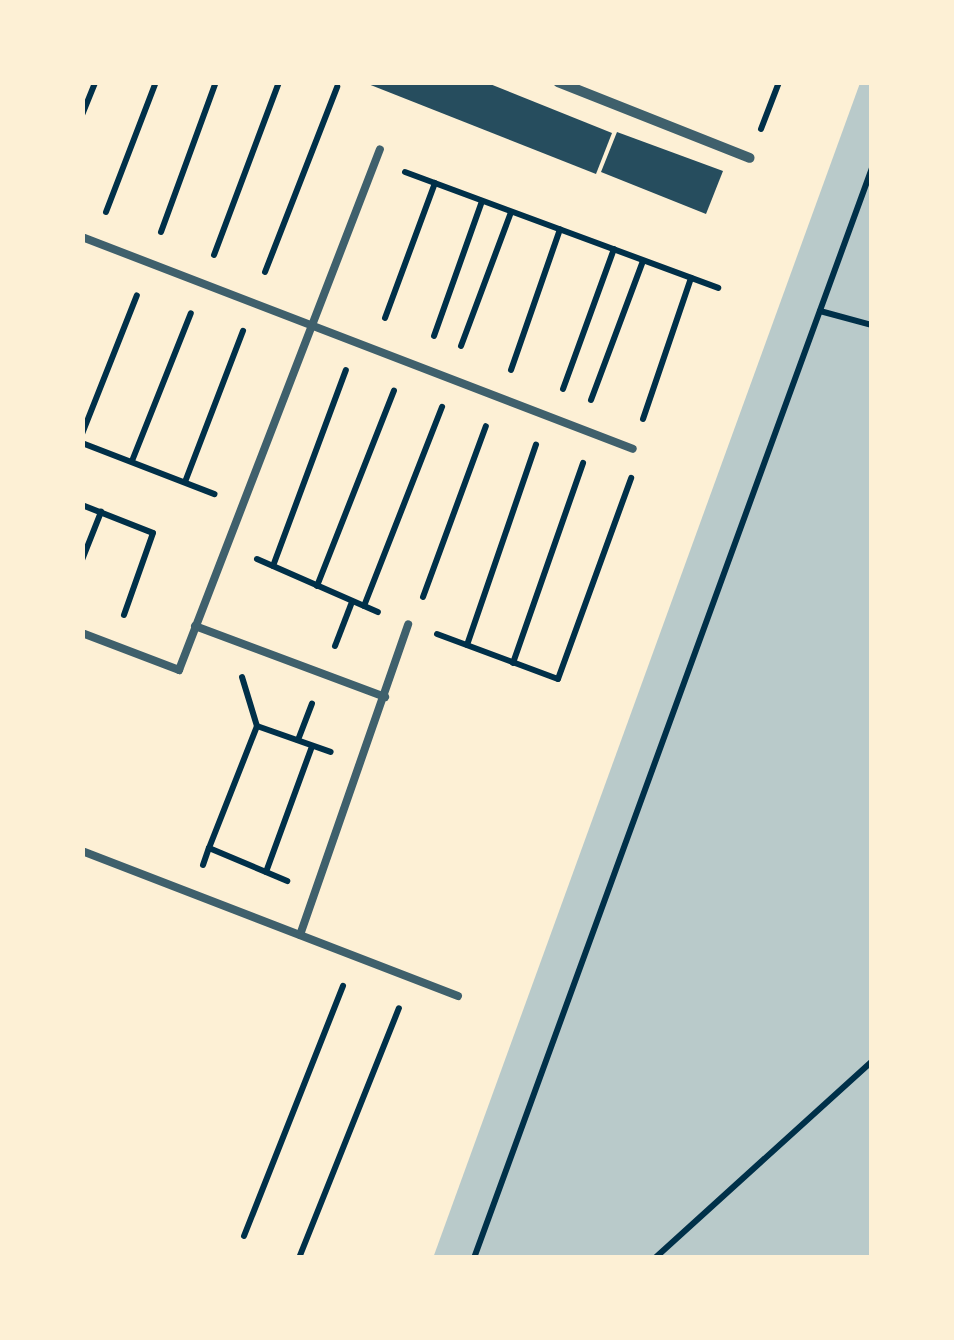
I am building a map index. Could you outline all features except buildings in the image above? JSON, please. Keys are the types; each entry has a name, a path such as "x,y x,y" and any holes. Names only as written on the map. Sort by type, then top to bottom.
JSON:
{"street":[{"path":"558,82 750,158"}],"lane":[{"path":"82,633 179,670 380,149"},
{"path":"82,237 633,449"},
{"path":"300,935 366,764 411,625"},
{"path":"196,626 385,696"},
{"path":"82,852 458,996"}],"path":[{"path":"82,115 95,82"},
{"path":"95,242 156,82"},
{"path":"750,158 779,82"},
{"path":"375,162 718,288"},
{"path":"474,1258 872,168"},
{"path":"374,349 435,184"},
{"path":"422,368 482,201"},
{"path":"364,606 511,212"},
{"path":"411,625 560,230"},
{"path":"467,645 614,250"},
{"path":"580,429 644,260"},
{"path":"226,546 411,625 558,679 636,463 633,449 691,278"},
{"path":"820,310 872,324"},
{"path":"273,566 356,342"},
{"path":"317,586 406,361"},
{"path":"513,662 594,434"},
{"path":"82,442 221,496"},
{"path":"82,505 154,533 113,644"},
{"path":"82,560 101,512"},
{"path":"193,894 257,726 239,685 254,648"},
{"path":"257,726 366,764"},
{"path":"266,872 312,746"},
{"path":"210,848 316,894"},
{"path":"244,1236 355,956"},
{"path":"299,1258 411,978"},
{"path":"656,1258 872,1061"}],"shaded area":[{"path":"860,83 871,83 871,1257 433,1258"}]}
